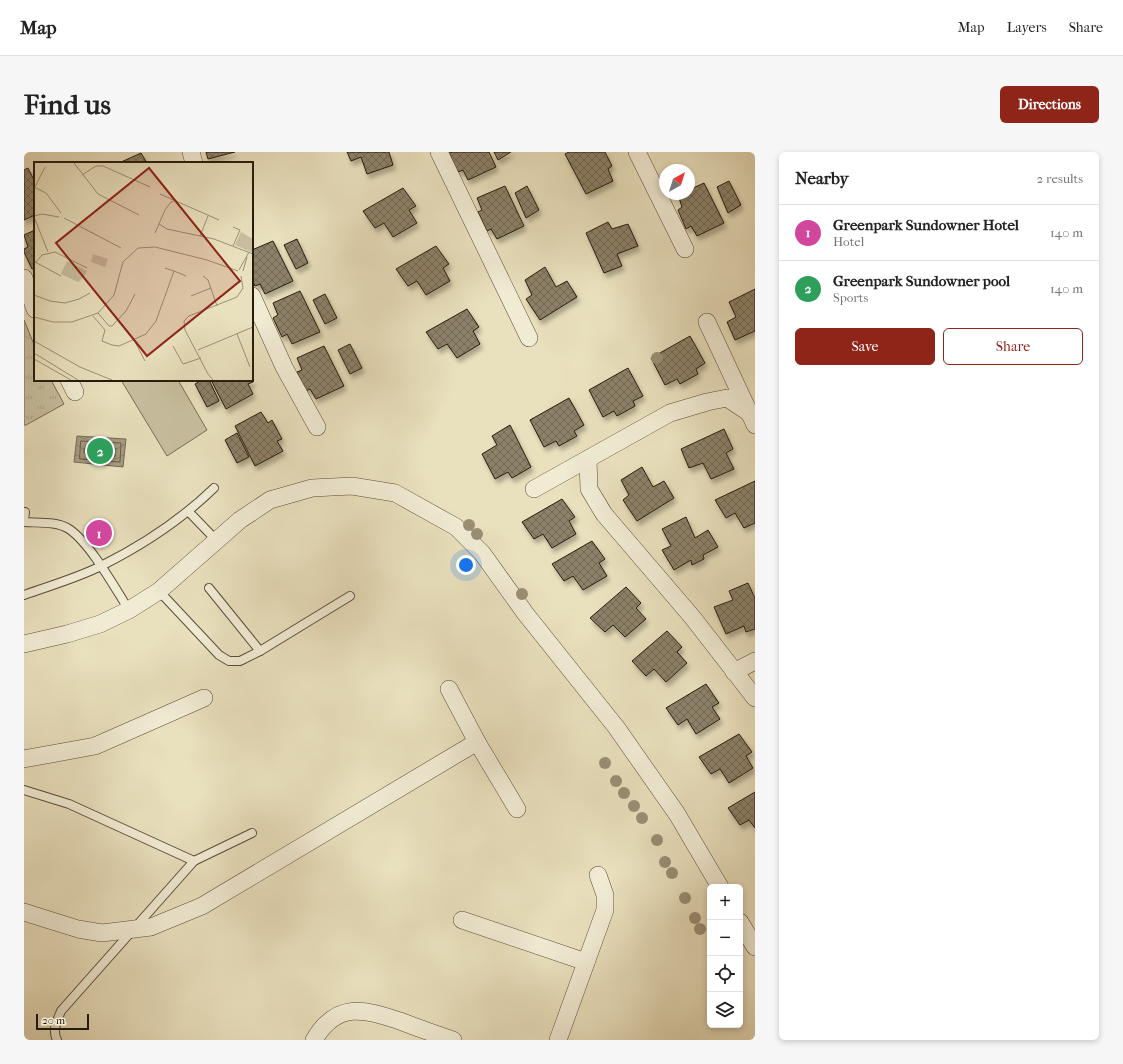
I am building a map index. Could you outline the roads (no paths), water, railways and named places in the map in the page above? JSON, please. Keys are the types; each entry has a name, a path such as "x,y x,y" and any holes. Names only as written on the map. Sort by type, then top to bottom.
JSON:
{"street":[{"path":"191,152 194,162"},
{"path":"439,152 528,338"},
{"path":"637,152 685,249"},
{"path":"24,278 34,306"},
{"path":"253,298 284,367 317,427"},
{"path":"707,322 752,418"},
{"path":"534,489 670,413 707,402 727,398 752,418"},
{"path":"588,459 588,489 604,514 693,618 755,698"},
{"path":"24,644 67,634 100,624 130,610 159,591 240,520 270,500 312,488 326,487 352,486 395,493 456,527 482,553 525,613 616,727 677,814 718,884"},
{"path":"734,672 755,661"},
{"path":"449,689 477,742 517,809"},
{"path":"24,759 94,746 204,698"},
{"path":"24,912 78,929 102,933 151,927 202,906 477,742"},
{"path":"558,1040 605,910 605,895 598,875"},
{"path":"462,920 586,962"},
{"path":"743,927 755,947"},
{"path":"314,1040 335,1017 353,1010 374,1012 453,1040"}],"lane":[{"path":"24,595 100,566 147,542 189,512 214,488"},
{"path":"24,512 24,521 56,524 69,528 86,545 130,610"},
{"path":"189,512 216,540"},
{"path":"209,588 260,651"},
{"path":"159,591 219,655 229,661 240,661 260,651 350,596"},
{"path":"24,790 69,804 194,861"},
{"path":"57,1040 55,1036 55,1024 61,1011 194,861 252,833"}],"water":[{"path":"77,436 126,439 123,467 74,462"}],"place":[{"name":"Greenpark Sundowner pool","path":"100,451"},
{"name":"Greenpark Sundowner Hotel","path":"99,533"}]}
